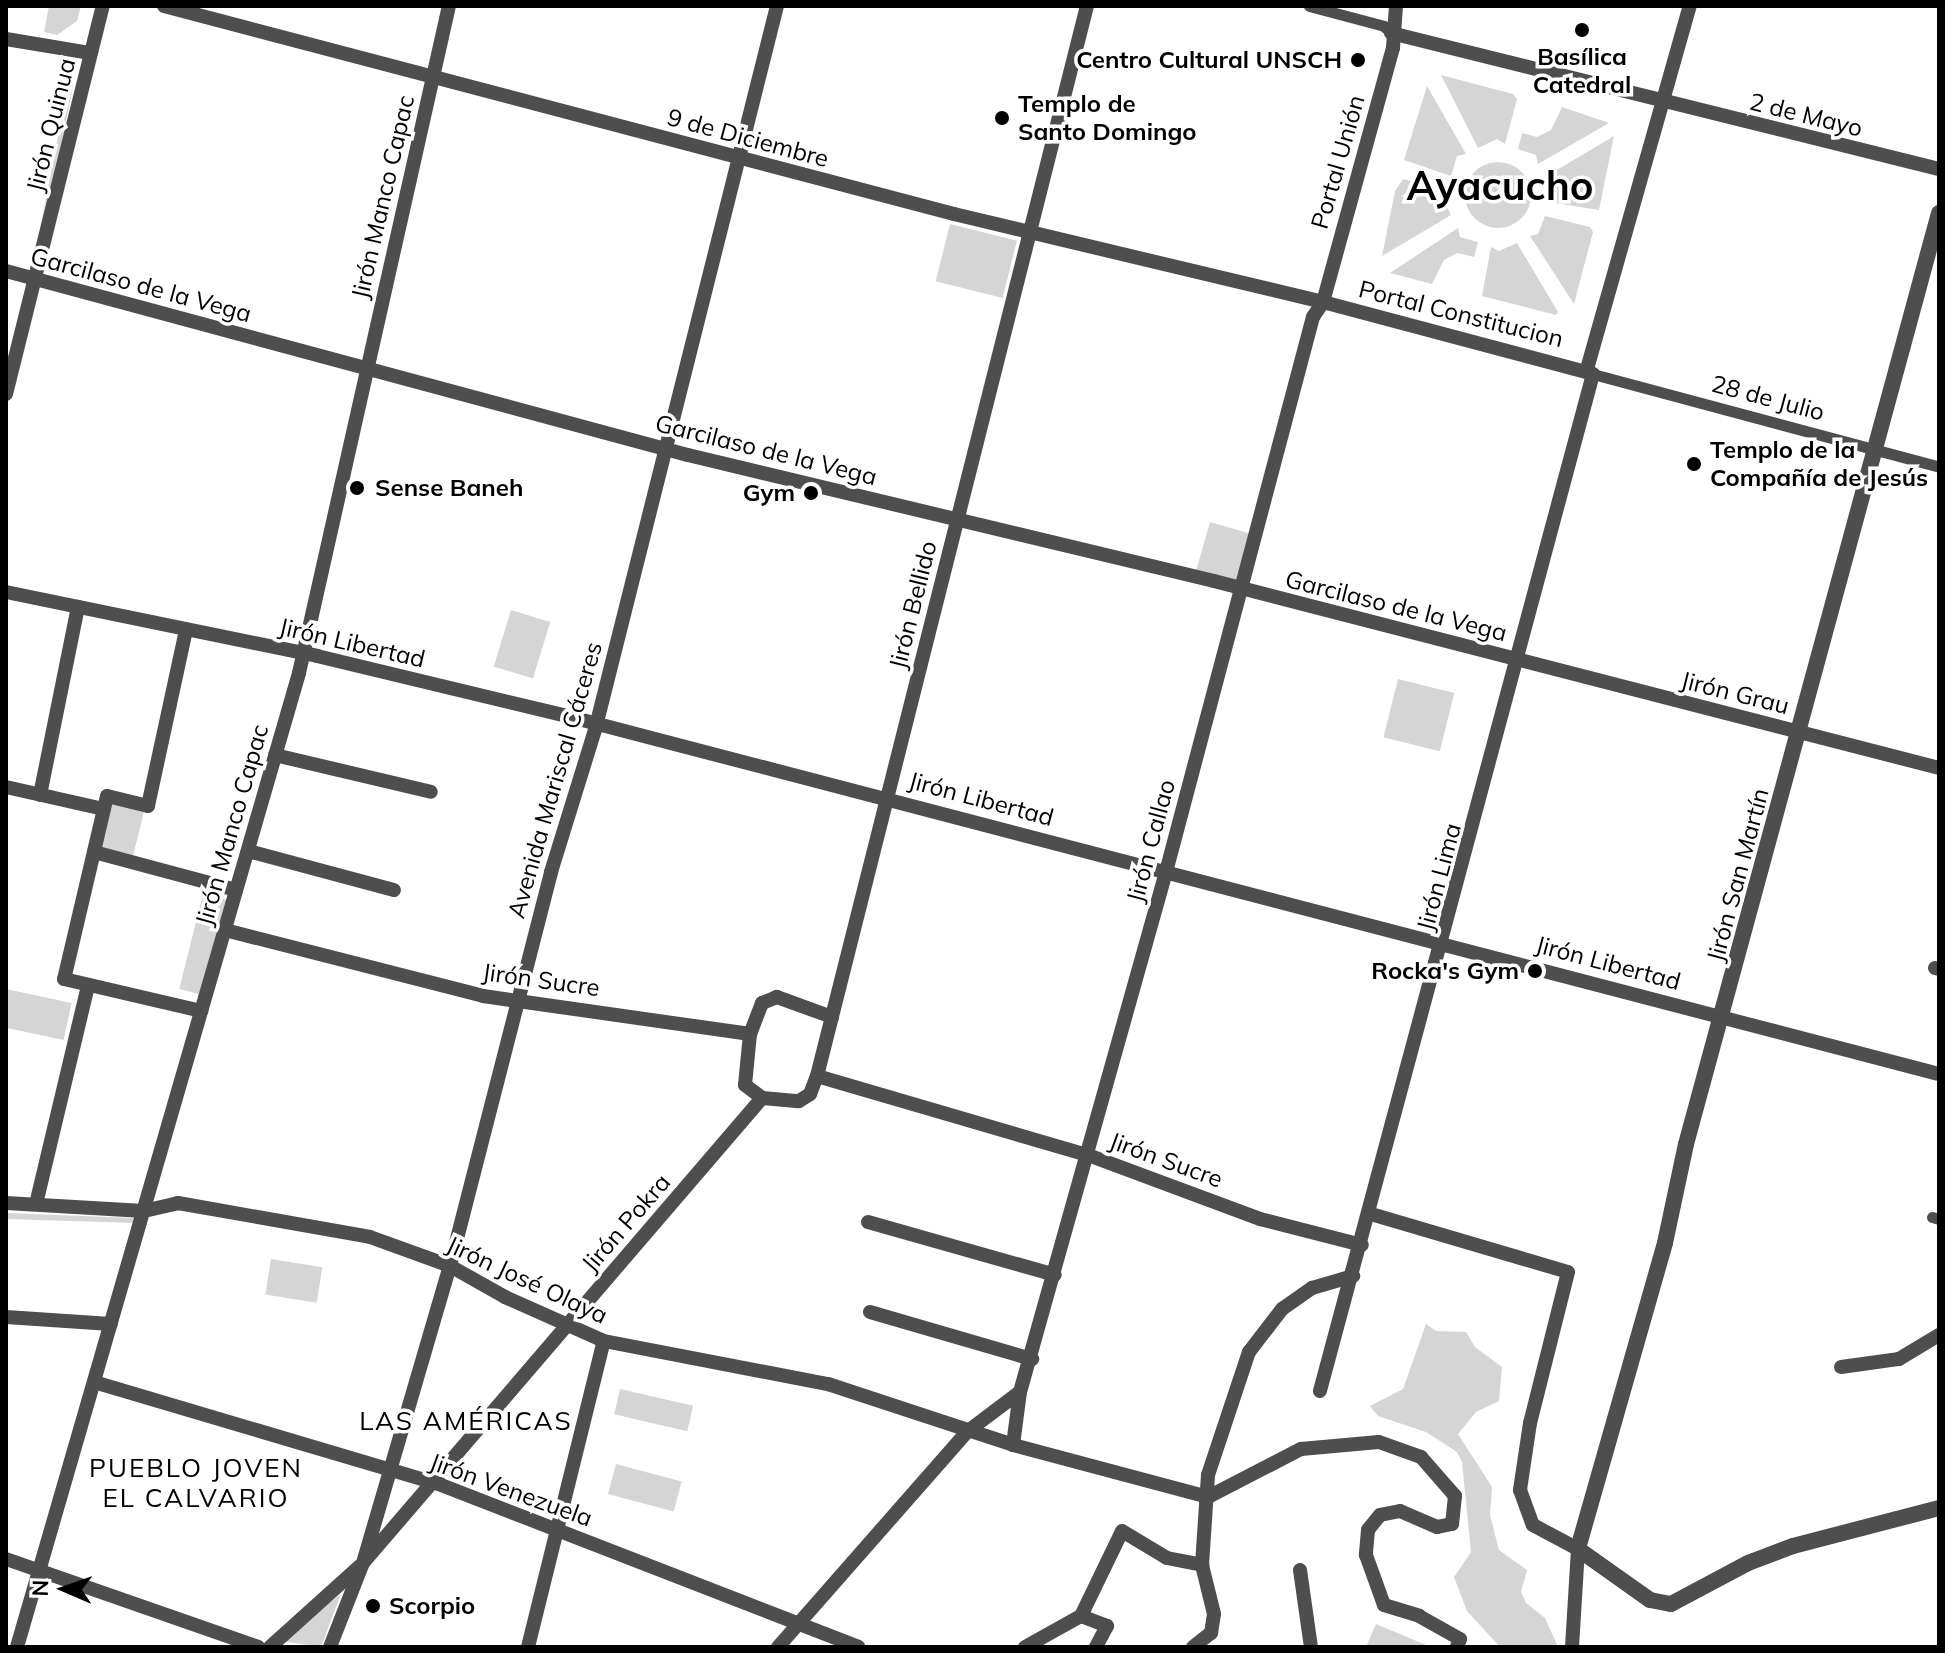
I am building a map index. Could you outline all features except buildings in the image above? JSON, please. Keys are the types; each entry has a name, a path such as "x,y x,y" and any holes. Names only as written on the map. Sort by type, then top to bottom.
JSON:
{"street":[{"name":"Jirón Quinua","path":"6,394 103,6"},
{"name":"9 de Diciembre","path":"164,6 432,79 1032,233 1323,302"},
{"name":"Jirón Manco Capac","path":"17,1647 275,755 449,6"},
{"name":"Avenida Mariscal Cáceres","path":"363,1563 387,1470 450,1266 517,1001 596,723 777,6"},
{"name":"Jirón Bellido","path":"817,1076 1087,6"},
{"path":"1309,6 1384,26 1391,33"},
{"name":"Portal Unión","path":"1323,302 1393,48 1391,33 1396,6"},
{"name":"Jirón Lima","path":"1320,1391 1445,941 1519,660 1590,371 1690,6"},
{"name":"2 de Mayo","path":"1391,33 1662,103 1939,169"},
{"path":"6,39 91,53"},
{"name":"Jirón San Martín","path":"1578,1549 1802,733 1872,449 1939,213"},
{"name":"Garcilaso de la Vega","path":"6,271 666,449 1519,660"},
{"name":"Portal Constitucion","path":"1323,302 1590,371"},
{"name":"Jirón Callao","path":"1013,1445 1020,1392 1032,1359 1166,872 1313,317 1323,302"},
{"name":"28 de Julio","path":"1590,371 1939,467"},
{"name":"Jirón Libertad","path":"6,592 301,653 596,723 889,797 1166,872 1445,941 1939,1074"},
{"path":"40,795 78,607"},
{"path":"6,787 40,795 148,806 186,630"},
{"name":"Jirón Grau","path":"1519,660 1939,768"},
{"path":"275,755 431,792"},
{"path":"105,802 64,979 201,1011"},
{"path":"248,851 394,890"},
{"path":"94,852 236,890"},
{"name":"Jirón Sucre","path":"225,930 517,1001 750,1034"},
{"path":"36,1204 88,986"},
{"path":"817,1076 810,1094 799,1101 762,1098 745,1085 750,1034 762,1003 777,997 832,1017"},
{"name":"Jirón Sucre","path":"817,1076 1088,1155 1260,1219 1362,1245"},
{"name":"Jirón Pokra","path":"330,1647 363,1563 436,1483 762,1098"},
{"name":"Jirón José Olaya","path":"6,1203 144,1211 178,1203 355,1235 450,1266 505,1297 604,1341 828,1384 1013,1445 1208,1497"},
{"path":"1371,1214 1568,1272 1527,1438 1520,1490 1533,1525 1578,1549 1650,1600 1671,1604 1748,1563 1793,1546 1939,1508"},
{"path":"868,1222 1055,1275"},
{"path":"1193,1647 1211,1633 1214,1614 1202,1565 1208,1475 1249,1352 1282,1309 1312,1288 1353,1276"},
{"path":"870,1312 1032,1359"},
{"path":"6,1317 111,1324"},
{"path":"1841,1367 1899,1359 1939,1335"},
{"path":"528,1647 604,1341"},
{"name":"Jirón Venezuela","path":"94,1382 436,1483 858,1647"},
{"path":"778,1647 968,1431 1020,1392"},
{"path":"1208,1497 1301,1449 1379,1442 1411,1451 1431,1465 1450,1487 1457,1508 1445,1529 1409,1513 1380,1515 1366,1540 1379,1599 1460,1639 1457,1647"},
{"path":"1025,1647 1081,1616 1122,1531 1167,1558 1202,1565"},
{"path":"1572,1647 1570,1609 1578,1549"},
{"path":"6,1559 258,1647"},
{"path":"270,1647 363,1563"},
{"path":"1300,1570 1311,1647"},
{"path":"1081,1616 1107,1626 1096,1647"}],"shaded area":[{"path":"49,6 81,6 77,21 57,35 44,32"},
{"path":"1441,75 1513,94 1517,99 1505,144 1497,139 1478,148"},
{"path":"69,80 74,81 38,265 33,264"},
{"path":"1427,86 1466,154 1457,156 1451,176 1404,160"},
{"path":"1562,107 1609,123 1538,164 1536,155 1518,149 1522,133 1537,137 1551,130"},
{"path":"1614,136 1599,210 1549,202 1554,194 1545,177"},
{"path":"1498,162 1511,165 1521,172 1528,182 1531,195 1528,208 1521,218 1511,225 1498,228 1485,225 1475,218 1468,208 1465,195 1468,182 1475,172 1485,165"},
{"path":"1403,179 1446,190 1442,197 1451,215 1382,256 1395,191"},
{"path":"1545,216 1590,227 1593,232 1574,304 1530,236 1538,234"},
{"path":"950,224 1017,241 1003,298 936,281"},
{"path":"1458,228 1460,237 1478,242 1474,257 1457,253 1444,260 1432,284 1390,273"},
{"path":"1517,243 1558,312 1556,315 1482,296 1491,247 1499,251"},
{"path":"1210,522 1252,534 1237,586 1195,574"},
{"path":"511,610 550,622 533,678 494,666"},
{"path":"1398,679 1454,693 1440,751 1383,737"},
{"path":"109,799 145,808 132,858 96,849"},
{"path":"203,894 227,900 204,995 179,989"},
{"path":"6,989 72,1003 64,1040 6,1028"},
{"path":"6,1213 134,1218 134,1223 6,1219"},
{"path":"271,1259 322,1267 317,1303 265,1295"},
{"path":"1426,1324 1436,1331 1466,1332 1475,1347 1502,1367 1499,1401 1476,1412 1458,1434 1492,1487 1490,1515 1499,1550 1527,1570 1521,1592 1526,1603 1545,1618 1558,1647 1500,1647 1467,1611 1454,1577 1471,1552 1462,1462 1457,1452 1426,1432 1378,1416 1370,1406 1403,1389"},
{"path":"620,1389 693,1406 687,1431 614,1414"},
{"path":"616,1464 682,1482 674,1512 608,1494"},
{"path":"341,1594 321,1647 280,1641"},
{"path":"1376,1624 1431,1647 1366,1647"}],"place":[{"name":"Basílica Catedral","path":"1582,30"},
{"name":"Centro Cultural UNSCH","path":"1358,60"},
{"name":"Templo de Santo Domingo","path":"1002,118"},
{"name":"Templo de la Compañía de Jesús","path":"1694,464"},
{"name":"Sense Baneh","path":"357,488"},
{"name":"Gym","path":"811,493"},
{"name":"Rocka's Gym","path":"1535,971"},
{"name":"Scorpio","path":"373,1606"}],"district":[{"name":"Ayacucho","path":"1500,185"},
{"name":"LAS AMÉRICAS","path":"466,1421"},
{"name":"PUEBLO JOVEN EL CALVARIO","path":"196,1483"}]}
